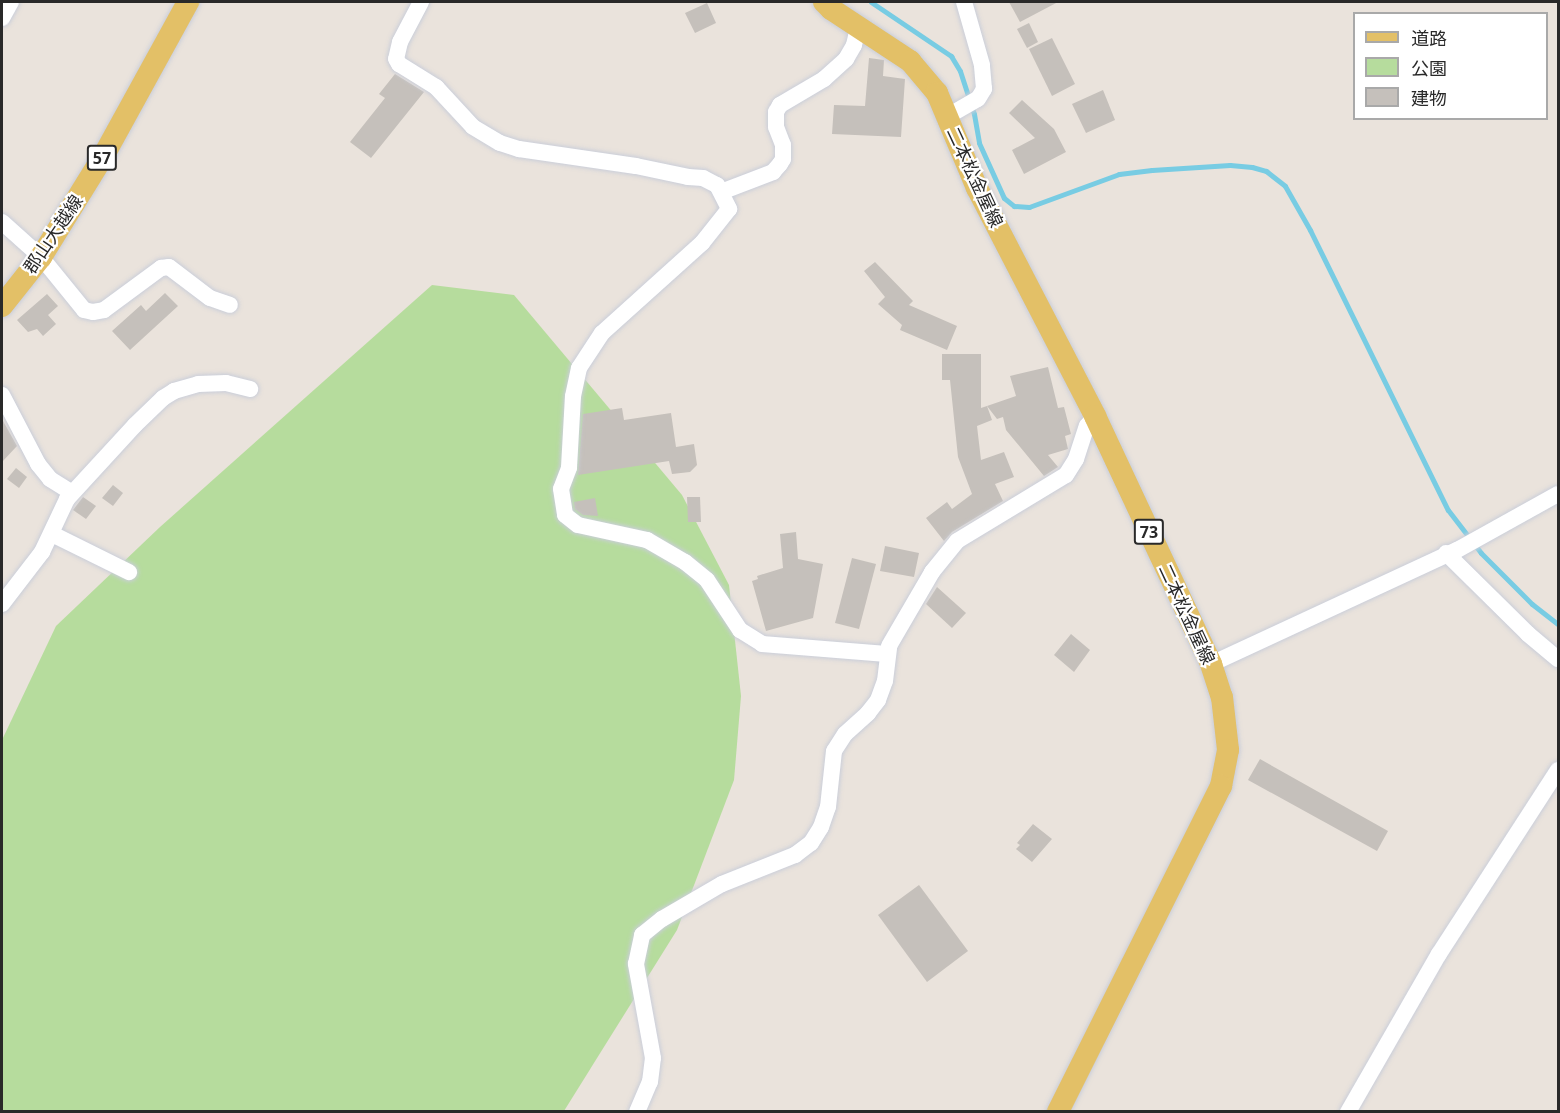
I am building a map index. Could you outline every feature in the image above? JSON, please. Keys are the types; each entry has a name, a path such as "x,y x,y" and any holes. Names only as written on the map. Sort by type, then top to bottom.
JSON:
{"main road":[{"name":"郡山大越線","path":"2,306 40,257 104,155 188,2"},
{"name":"二本松金屋線","path":"824,2 910,61 937,93 977,188 1095,416 1211,664 1226,717 1228,750 1225,772 1058,1112"}],"street":[{"path":"2,18 10,2"},
{"path":"421,2 400,42 396,59 399,64 436,87 473,128 488,137 519,149 636,166 688,177 703,177 713,182 729,209 718,226 702,243 602,333 579,368 573,396 569,468 561,489 565,514 578,525 647,540 686,562 707,580 740,630 762,644 887,654"},
{"path":"948,116 978,99 984,89 982,65 964,2"},
{"path":"973,33 977,24 975,2"},
{"path":"721,192 773,172 780,164 783,159 783,144 776,127 776,112 780,105 824,79 846,59 854,45 858,27"},
{"path":"2,222 40,257 84,310 89,312 104,310 161,268 169,267 210,298 230,305"},
{"path":"2,603 42,552 72,493 135,425 174,391 208,383 250,388"},
{"path":"2,395 38,464 51,479 72,493"},
{"path":"637,1112 650,1082 653,1059 638,975 637,951 642,935 662,919 722,884 795,855 811,843 821,827 828,807 834,751 841,739 868,714 878,700 885,681 887,654 907,610 957,541 1066,475 1076,459 1086,426 1095,416"},
{"path":"1211,664 1446,553 1558,494"},
{"path":"52,534 129,572"},
{"path":"1446,553 1528,634 1558,659"},
{"path":"1348,1112 1439,954 1558,771"}],"green space":[{"path":"432,285 514,295 682,495 729,585 741,696 734,780 677,930 564,1111 2,1111 2,740 56,626 160,527"}],"building":[{"path":"1009,2 1058,2 1020,22"},
{"path":"707,3 716,23 695,33 685,13"},
{"path":"1029,23 1038,42 1027,48 1017,29"},
{"path":"1052,38 1075,84 1052,96 1029,49"},
{"path":"869,58 884,60 883,76 905,79 901,137 832,134 834,105 865,106"},
{"path":"395,74 424,92 371,158 350,142 385,98 379,94"},
{"path":"1103,90 1115,120 1086,133 1072,104"},
{"path":"1022,100 1054,129 1066,152 1024,174 1012,150 1035,138 1009,113"},
{"path":"875,262 913,301 909,305 957,326 947,350 900,330 902,325 878,304 885,297 864,271"},
{"path":"165,293 178,306 130,350 112,331 141,305 146,311"},
{"path":"47,294 58,306 48,315 56,324 43,336 37,329 28,332 17,320"},
{"path":"942,354 981,354 981,408 987,406 992,420 977,426 981,460 1004,452 1014,477 995,484 1003,501 952,532 944,541 926,518 947,502 952,509 972,494 958,457 950,380 942,380"},
{"path":"1048,367 1058,408 1064,407 1071,434 1065,436 1068,449 1048,455 1058,467 1044,476 1006,430 1003,417 997,419 987,406 1016,396 1010,376"},
{"path":"622,408 624,420 671,413 676,447 694,444 697,465 690,472 672,474 669,461 578,475 583,414"},
{"path":"2,419 17,446 2,462"},
{"path":"16,468 27,477 19,488 7,479"},
{"path":"113,485 123,493 113,506 102,498"},
{"path":"83,497 96,506 86,519 73,510"},
{"path":"687,497 700,497 701,522 688,522"},
{"path":"595,498 598,516 583,515 575,509 574,502"},
{"path":"796,532 798,559 823,564 813,618 766,631 752,581 758,579 757,576 783,568 780,534"},
{"path":"885,546 919,553 914,577 880,571"},
{"path":"852,558 876,564 859,629 835,623"},
{"path":"937,587 966,613 952,628 926,604"},
{"path":"1071,634 1090,650 1074,672 1054,655"},
{"path":"1260,759 1388,831 1377,851 1248,780"},
{"path":"1033,824 1052,839 1032,862 1016,849 1020,845 1017,843"},
{"path":"919,885 968,951 927,982 878,915"}],"waterway":[{"path":"871,2 951,56 960,71 974,114 979,143 1004,198 1014,206 1029,207 1119,174 1152,170 1230,165 1252,167 1266,171 1285,186 1310,230 1448,510 1481,553 1532,604 1558,624"}]}
